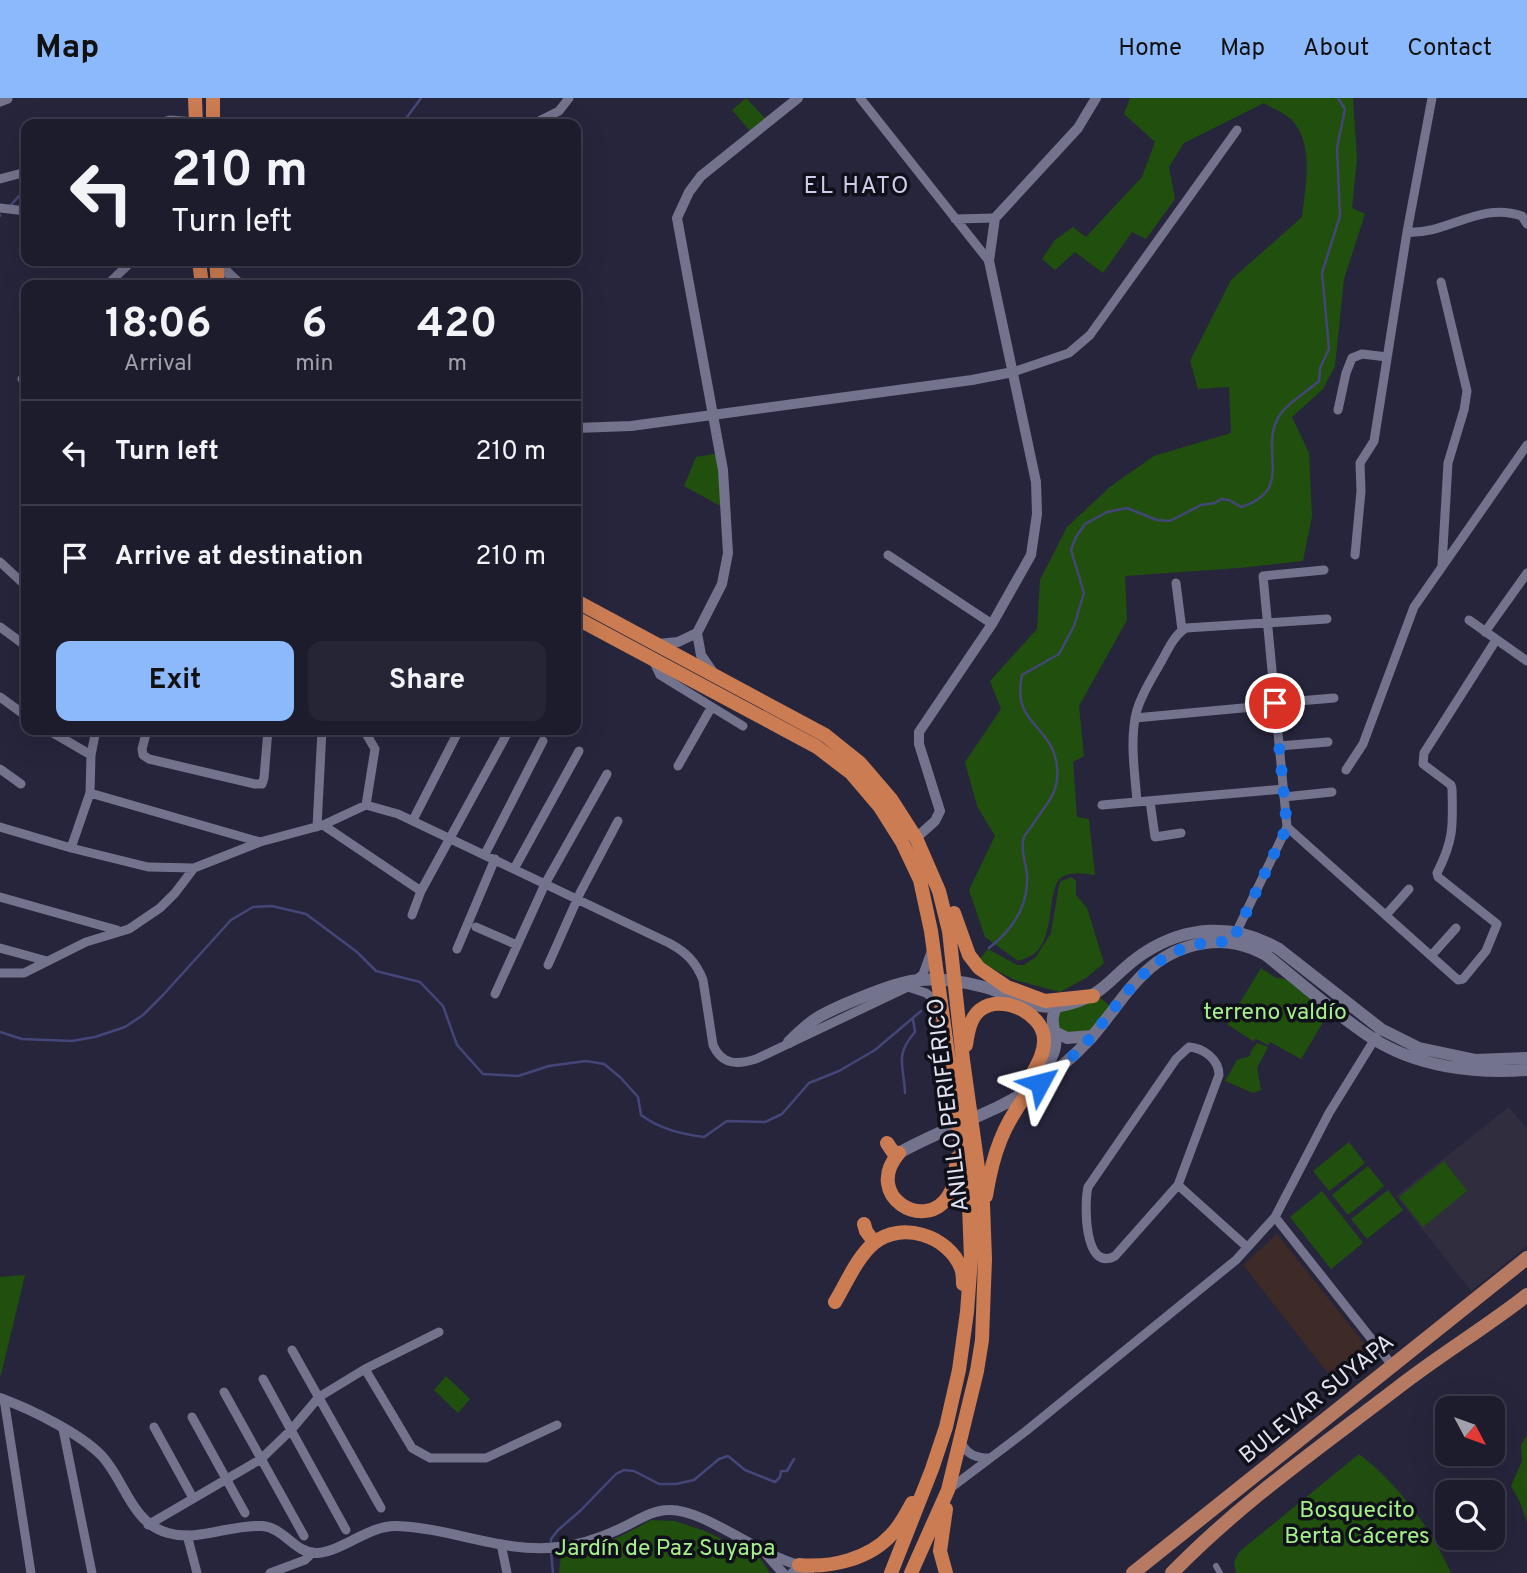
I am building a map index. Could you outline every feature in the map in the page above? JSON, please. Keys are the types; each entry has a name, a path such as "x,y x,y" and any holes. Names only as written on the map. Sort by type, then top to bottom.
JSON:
{"highway":[{"path":"195,98 196,119"},
{"path":"213,98 213,119"},
{"name":"ANILLO PERIFÉRICO","path":"581,604 825,735 860,763 891,799 937,883 949,931 983,1215 985,1259 982,1340 961,1443 946,1492 911,1573"},
{"name":"ANILLO PERIFÉRICO","path":"581,621 817,747 851,773 880,807 902,842 920,880 933,943 969,1205 971,1245 967,1312 959,1370 946,1427 891,1573"},
{"path":"918,844 936,864 969,955 979,968 1018,993 1045,1001 1096,994"},
{"path":"963,1060 971,1023 978,1011 988,1005 1004,1004 1020,1009 1033,1017 1043,1032 1045,1042 1030,1085 1003,1131 989,1178 983,1215"},
{"path":"887,1143 893,1152 899,1153 888,1170 889,1190 902,1206 914,1211 924,1211 941,1205 951,1192 960,1139"},
{"path":"864,1224 874,1242"},
{"path":"835,1302 874,1242 890,1234 905,1232 943,1244 961,1268 967,1312"},
{"path":"799,1569 837,1564 876,1548 893,1533 932,1469"},
{"path":"946,1492 940,1550 946,1573"}],"main road":[{"path":"789,1042 804,1026 820,1016 910,981 952,981 992,989 1020,1002 1056,1007 1080,1002 1096,994 1144,953 1190,933 1214,930 1234,937 1266,955 1415,1058 1476,1072 1527,1070"},
{"path":"899,1153 984,1114 1071,1058 1147,970 1167,955 1190,946 1234,937"},
{"path":"1096,994 1108,998 1114,1007"},
{"path":"1030,1085 1054,1054 1055,1032 1052,1024 1056,1007"},
{"path":"1055,1032 1068,1038 1092,1036"},
{"path":"1377,1034 1419,1048 1476,1060 1527,1058"},
{"name":"BULEVAR SUYAPA","path":"1133,1573 1527,1258"},
{"name":"BULEVAR SUYAPA","path":"1172,1573 1200,1544 1261,1491 1396,1388 1527,1295"}],"street":[{"path":"543,119 559,111 569,98"},
{"path":"724,680 714,673 701,655 697,633 722,584 729,553 723,470 677,218 701,176 798,98"},
{"path":"860,98 989,261"},
{"path":"918,844 935,821 940,807 919,744 919,732 992,624 1031,555 1037,514 1035,482 989,261 995,218 1078,128 1096,98"},
{"path":"1355,555 1361,491 1360,463 1374,441 1407,232 1432,98"},
{"path":"581,428 631,426 972,380 1013,372 1069,353 1090,335 1237,130"},
{"path":"0,178 21,173"},
{"path":"0,208 21,210"},
{"path":"1407,232 1420,233 1491,211 1507,211 1522,216 1527,224"},
{"path":"955,219 995,218"},
{"path":"112,280 127,266"},
{"path":"224,266 236,280"},
{"path":"1441,282 1467,391 1448,463 1442,566"},
{"path":"1338,410 1352,358 1362,354 1387,357"},
{"path":"1346,769 1363,744 1413,610 1527,445"},
{"path":"888,555 992,624"},
{"path":"0,562 21,581"},
{"path":"1234,937 1287,827 1263,576 1324,570"},
{"path":"1485,632 1527,573"},
{"path":"1176,583 1182,630"},
{"path":"1517,588 1527,594"},
{"path":"1137,802 1133,745 1135,718 1144,694 1169,647 1182,630 1326,619"},
{"path":"1469,620 1527,661"},
{"path":"0,627 21,642"},
{"path":"658,644 678,642 697,633"},
{"path":"1287,827 1460,980 1479,961 1497,925 1438,877 1437,873 1446,856 1454,827 1452,789 1451,785 1422,761 1424,753 1496,640"},
{"path":"653,659 660,675 743,726"},
{"path":"0,697 21,712"},
{"path":"1135,718 1334,698"},
{"path":"678,766 711,708"},
{"path":"57,735 91,755"},
{"path":"71,848 90,793 91,755 95,735"},
{"path":"146,735 142,750 143,755 149,759 255,784 261,783 264,778 268,735"},
{"path":"320,826 322,735"},
{"path":"366,805 375,749 367,735"},
{"path":"414,820 456,735"},
{"path":"412,915 421,891 452,839 506,735"},
{"path":"485,854 543,741"},
{"path":"1279,746 1328,742"},
{"path":"514,869 579,751"},
{"path":"0,769 21,784"},
{"path":"495,994 545,884 607,774"},
{"path":"1102,805 1332,792"},
{"path":"90,793 260,842"},
{"path":"1150,801 1155,837 1181,833"},
{"path":"0,827 148,867 194,869 260,842 320,826 366,805 414,820 687,954 700,970 703,980 713,1045 729,1063 745,1062 908,988 928,966 933,943"},
{"path":"548,965 577,899 618,821"},
{"path":"320,826 421,891"},
{"path":"457,949 495,859"},
{"path":"0,973 24,973 86,942 136,925 176,893 194,869"},
{"path":"1386,915 1409,889"},
{"path":"0,897 119,931"},
{"path":"476,927 517,945"},
{"path":"1431,956 1456,928"},
{"path":"0,948 47,961"},
{"path":"908,988 926,993 941,1005"},
{"path":"946,1492 1222,1272 1247,1247 1275,1217 1329,1113 1377,1034"},
{"path":"1191,1047 1198,1048 1212,1058 1219,1068 1219,1075 1178,1185 1115,1256 1105,1260 1095,1254 1090,1242 1086,1206 1090,1182 1181,1053 1191,1047"},
{"path":"1178,1185 1247,1247"},
{"path":"1275,1217 1392,1365"},
{"path":"148,1525 261,1459 319,1397 365,1369 439,1332"},
{"path":"292,1350 381,1507"},
{"path":"365,1369 412,1448 430,1458 486,1458 556,1425"},
{"path":"263,1379 346,1530"},
{"path":"224,1392 304,1536"},
{"path":"2,1399 85,1440 103,1458 143,1521 162,1531 187,1535 264,1526 312,1553 327,1551 392,1526 526,1548 556,1548 587,1542 648,1515 667,1510 687,1511 799,1569"},
{"path":"2,1399 31,1573"},
{"path":"192,1417 245,1513"},
{"path":"154,1427 193,1498"},
{"path":"63,1429 92,1573"},
{"path":"961,1443 965,1450 976,1457 990,1458"},
{"path":"162,1531 161,1523 166,1515"},
{"path":"187,1535 197,1573"},
{"path":"501,1544 507,1573"},
{"path":"763,1551 783,1573"},
{"path":"270,1573 305,1560 312,1553"},
{"path":"783,1573 785,1565 799,1569"},
{"path":"1216,1566 1220,1573"}],"shaded area":[{"path":"1509,1107 1527,1129 1527,1246 1471,1291 1396,1196"},
{"path":"1277,1234 1375,1357 1338,1386 1243,1265"}],"green space":[{"path":"746,98 765,118 750,131 732,110"},
{"path":"1130,98 1353,98 1357,159 1352,208 1365,214 1344,279 1335,366 1323,389 1292,417 1309,453 1312,516 1303,561 1125,576 1127,620 1079,706 1084,756 1073,762 1077,817 1089,819 1095,875 1074,873 1057,882 1041,946 1032,955 1018,961 985,937 969,890 995,836 977,806 965,762 1001,709 990,681 1037,629 1040,580 1067,527 1111,486 1154,456 1231,433 1229,387 1198,389 1190,361 1231,280 1302,217 1307,167 1304,142 1292,120 1264,103 1184,143 1169,167 1175,199 1146,239 1132,232 1103,273 1075,252 1055,270 1042,259 1055,240 1073,227 1086,237 1142,177 1155,142 1124,114"},
{"path":"719,453 724,508 684,486 696,457"},
{"path":"1072,877 1076,881 1076,895 1087,908 1104,963 1086,978 1060,992 1015,980 978,961 988,949 1017,965 1024,965 1036,957 1051,933 1059,885 1061,881"},
{"name":"terreno valdío","path":"1261,968 1276,978 1286,979 1328,1014 1301,1059 1270,1042 1268,1045 1256,1039 1253,1041 1227,1024"},
{"path":"1098,996 1110,1006 1089,1034 1059,1033 1056,1015 1059,1009"},
{"path":"1257,1043 1268,1047 1257,1068 1261,1090 1253,1093 1225,1081 1237,1060 1250,1056"},
{"path":"1349,1142 1365,1163 1329,1191 1313,1171"},
{"path":"1444,1161 1467,1191 1423,1227 1399,1197"},
{"path":"1368,1166 1384,1186 1348,1215 1332,1195"},
{"path":"1388,1190 1403,1210 1367,1239 1351,1219"},
{"path":"1322,1191 1363,1243 1331,1269 1290,1217"},
{"path":"25,1275 1,1375 0,1375 0,1277"},
{"path":"446,1376 470,1399 458,1413 434,1390"},
{"path":"1527,1435 1527,1522 1511,1486 1522,1461 1521,1445"},
{"name":"Bosquecito Berta Cáceres","path":"1359,1454 1387,1479 1412,1508 1434,1540 1435,1550 1440,1550 1451,1573 1236,1573 1234,1562 1239,1552"},
{"name":"Jardín de Paz Suyapa","path":"651,1520 675,1521 705,1531 760,1558 770,1573 559,1573 561,1555 608,1542"}],"waterway":[{"path":"406,119 421,98"},
{"path":"989,948 1012,925 1022,907 1027,886 1024,837 1048,803 1056,783 1054,752 1027,715 1020,692 1022,675 1059,654 1074,626 1084,593 1071,550 1076,537 1085,524 1107,512 1127,508 1157,520 1170,521 1201,505 1215,503 1221,499 1241,507 1258,500 1267,491 1272,480 1272,443 1279,416 1319,381 1320,368 1329,349 1322,273 1340,216 1337,148 1345,109 1338,98"},
{"path":"11,205 21,195"},
{"path":"0,1032 22,1039 72,1041 125,1027 143,1015 163,995 231,920 253,907 272,906 306,914 357,952 376,971 420,982 443,1006 457,1045 483,1074 518,1076 549,1066 586,1061 604,1064 638,1097 641,1115 671,1130 704,1137 727,1121 765,1122 782,1114 809,1083 839,1071 875,1050 921,1011"},
{"path":"905,1093 902,1054 915,1032 913,1019"},
{"path":"551,1546 551,1539 558,1530 616,1474 624,1470 634,1471 659,1484 676,1484 694,1480 719,1459 728,1456 745,1470 775,1482 781,1471 787,1471 794,1459"},
{"path":"551,1552 553,1573"}],"district":[{"name":"EL HATO","path":"857,185"}],"route":[{"path":"1040,1083 1079,1051 1147,970 1167,955 1190,946 1217,941 1232,942 1287,827 1275,703"}]}
